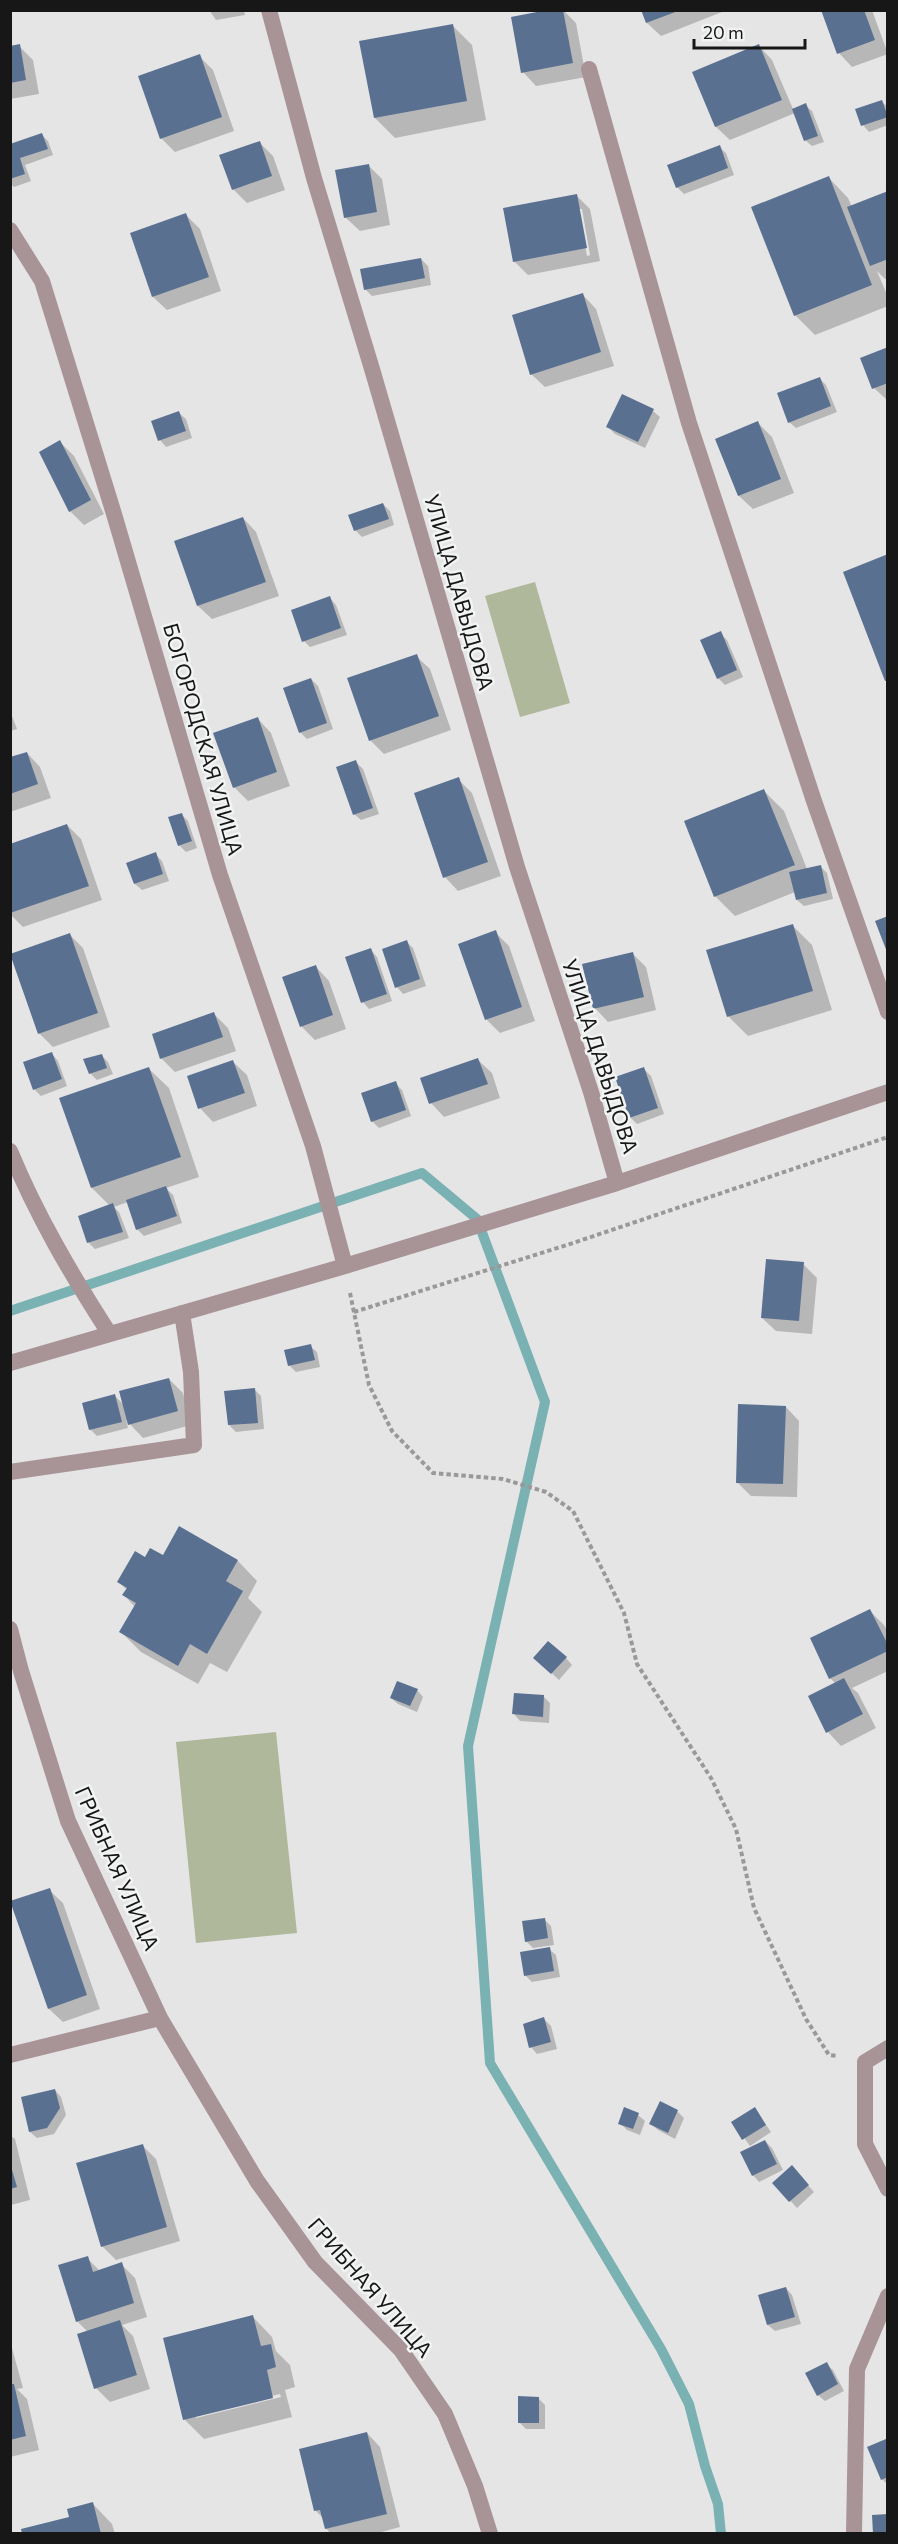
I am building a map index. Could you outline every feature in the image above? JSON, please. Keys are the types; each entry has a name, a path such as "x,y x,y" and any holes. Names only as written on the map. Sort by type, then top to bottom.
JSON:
{"street":[{"name":"УЛИЦА ДАВЫДОВА","path":"269,10 314,178 517,867 591,1092 617,1182"},
{"path":"590,69 689,423 810,790 888,1012"},
{"name":"БОГОРОДСКАЯ УЛИЦА","path":"10,230 42,281 114,514 220,875 313,1146 345,1266"},
{"path":"10,1363 345,1266 617,1182 888,1092"},
{"path":"10,1151 25,1187 61,1257 109,1333"},
{"path":"10,1472 194,1445 192,1372 182,1312"},
{"name":"ГРИБНАЯ УЛИЦА","path":"10,1629 68,1821 160,2018 257,2181 315,2262 401,2350 445,2414 475,2486 490,2534"},
{"path":"10,2055 160,2018"},
{"path":"888,2048 865,2062 865,2145 888,2189"},
{"path":"854,2534 857,2369 888,2296"}],"path":[{"path":"354,1312 573,1243 888,1137"},
{"path":"345,1266 369,1385 392,1431 433,1473 503,1479 546,1492 573,1511 624,1613 637,1664 711,1778 736,1829 754,1908 806,2019 829,2055 865,2062"}],"green space":[{"path":"535,582 570,703 520,717 485,596"},
{"path":"276,1732 297,1933 196,1943 176,1742"}],"building":[{"path":"547,10 563,10 573,63 521,73 511,17"},
{"path":"641,10 678,10 678,11 646,23"},
{"path":"821,10 864,10 875,40 837,54"},
{"path":"453,24 467,101 374,118 359,41"},
{"path":"20,44 26,80 10,83 10,46"},
{"path":"759,44 782,100 715,127 692,72"},
{"path":"200,54 222,117 160,139 138,76"},
{"path":"882,100 888,117 861,126 855,109"},
{"path":"806,103 818,136 804,141 792,109"},
{"path":"42,133 48,149 20,158 25,174 10,179 10,144"},
{"path":"260,141 272,176 232,190 219,155"},
{"path":"720,145 728,168 676,188 667,165"},
{"path":"369,164 377,212 344,218 335,170"},
{"path":"829,176 872,285 794,316 751,207"},
{"path":"888,191 888,259 870,266 847,207"},
{"path":"577,194 587,248 513,262 503,208"},
{"path":"186,213 209,277 152,297 130,233"},
{"path":"421,258 425,278 364,290 360,269"},
{"path":"583,293 601,352 530,375 512,315"},
{"path":"888,347 888,383 872,389 860,358"},
{"path":"820,377 831,406 788,423 777,393"},
{"path":"622,394 654,409 638,442 606,427"},
{"path":"179,411 186,431 158,441 151,421"},
{"path":"758,421 781,479 738,496 715,439"},
{"path":"60,440 91,500 69,512 39,452"},
{"path":"383,503 389,519 354,531 348,515"},
{"path":"243,517 266,582 197,606 174,541"},
{"path":"888,554 888,680 885,681 843,572"},
{"path":"330,596 341,628 302,642 291,610"},
{"path":"721,631 737,670 717,679 700,640"},
{"path":"417,654 439,716 369,741 347,678"},
{"path":"311,678 327,723 299,733 283,688"},
{"path":"258,717 277,772 233,788 213,733"},
{"path":"27,752 38,784 10,794 10,757"},
{"path":"356,760 373,808 353,815 336,767"},
{"path":"459,777 488,862 443,878 414,793"},
{"path":"764,789 795,865 714,897 684,821"},
{"path":"182,813 192,841 178,846 168,817"},
{"path":"67,824 89,886 10,913 10,844"},
{"path":"156,852 163,874 134,884 126,863"},
{"path":"821,865 827,893 796,900 789,872"},
{"path":"888,916 888,952 887,952 875,921"},
{"path":"793,924 813,991 727,1017 706,950"},
{"path":"496,930 522,1007 485,1020 458,944"},
{"path":"70,933 98,1013 38,1034 10,954"},
{"path":"407,940 420,979 395,988 382,949"},
{"path":"371,948 387,994 361,1003 345,957"},
{"path":"633,952 644,997 593,1009 582,964"},
{"path":"316,965 333,1015 300,1027 282,977"},
{"path":"214,1012 223,1037 160,1059 152,1034"},
{"path":"52,1052 62,1079 33,1090 23,1062"},
{"path":"102,1054 107,1068 89,1074 83,1059"},
{"path":"478,1058 488,1084 429,1104 420,1078"},
{"path":"233,1060 245,1093 198,1109 187,1076"},
{"path":"149,1067 181,1157 91,1188 59,1098"},
{"path":"644,1067 658,1108 629,1118 615,1077"},
{"path":"396,1081 406,1110 371,1122 361,1093"},
{"path":"166,1186 177,1216 136,1230 126,1200"},
{"path":"113,1203 123,1232 87,1243 78,1216"},
{"path":"766,1259 804,1262 799,1321 761,1318"},
{"path":"311,1344 315,1360 288,1366 284,1350"},
{"path":"169,1378 178,1411 128,1425 119,1391"},
{"path":"255,1388 258,1423 228,1425 224,1391"},
{"path":"115,1394 122,1422 89,1430 82,1403"},
{"path":"738,1404 786,1406 783,1484 736,1483"},
{"path":"179,1526 238,1560 226,1581 243,1591 207,1654 190,1644 178,1666 119,1632 136,1603 122,1595 127,1588 117,1582 135,1551 145,1557 150,1548 163,1555"},
{"path":"870,1609 888,1645 888,1651 829,1679 810,1638"},
{"path":"548,1641 567,1657 551,1674 533,1658"},
{"path":"844,1678 863,1714 826,1733 808,1696"},
{"path":"397,1681 418,1689 410,1706 390,1698"},
{"path":"514,1693 544,1695 543,1717 512,1714"},
{"path":"50,1888 87,1995 48,2009 10,1901"},
{"path":"545,1918 548,1938 525,1942 522,1921"},
{"path":"550,1947 554,1971 524,1976 520,1952"},
{"path":"544,2017 551,2042 529,2048 523,2024"},
{"path":"55,2089 60,2108 47,2128 29,2132 21,2097"},
{"path":"660,2101 678,2110 668,2133 649,2124"},
{"path":"624,2107 639,2113 633,2129 618,2124"},
{"path":"755,2107 766,2125 742,2140 731,2122"},
{"path":"765,2140 777,2164 752,2176 740,2152"},
{"path":"143,2144 167,2227 101,2247 76,2163"},
{"path":"10,2163 17,2187 10,2189"},
{"path":"792,2165 809,2185 789,2202 772,2183"},
{"path":"88,2256 93,2272 122,2262 134,2303 76,2322 58,2265"},
{"path":"786,2287 795,2317 767,2325 758,2295"},
{"path":"253,2315 261,2346 271,2344 276,2367 267,2370 273,2398 183,2420 163,2338"},
{"path":"120,2320 137,2375 94,2389 77,2334"},
{"path":"827,2362 838,2384 817,2396 805,2373"},
{"path":"10,2384 14,2384 26,2436 10,2440"},
{"path":"518,2396 539,2397 539,2423 518,2423"},
{"path":"367,2432 387,2514 325,2529 320,2510 314,2511 299,2449"},
{"path":"886,2439 888,2477 881,2480 867,2447"},
{"path":"93,2502 101,2534 22,2534 21,2529 69,2517 67,2509"},
{"path":"888,2514 888,2534 873,2534 872,2515"}],"waterway":[{"path":"10,1311 422,1173 477,1219 545,1402 468,1746 490,2063 661,2349 689,2404 705,2466 718,2504 721,2534"}]}
